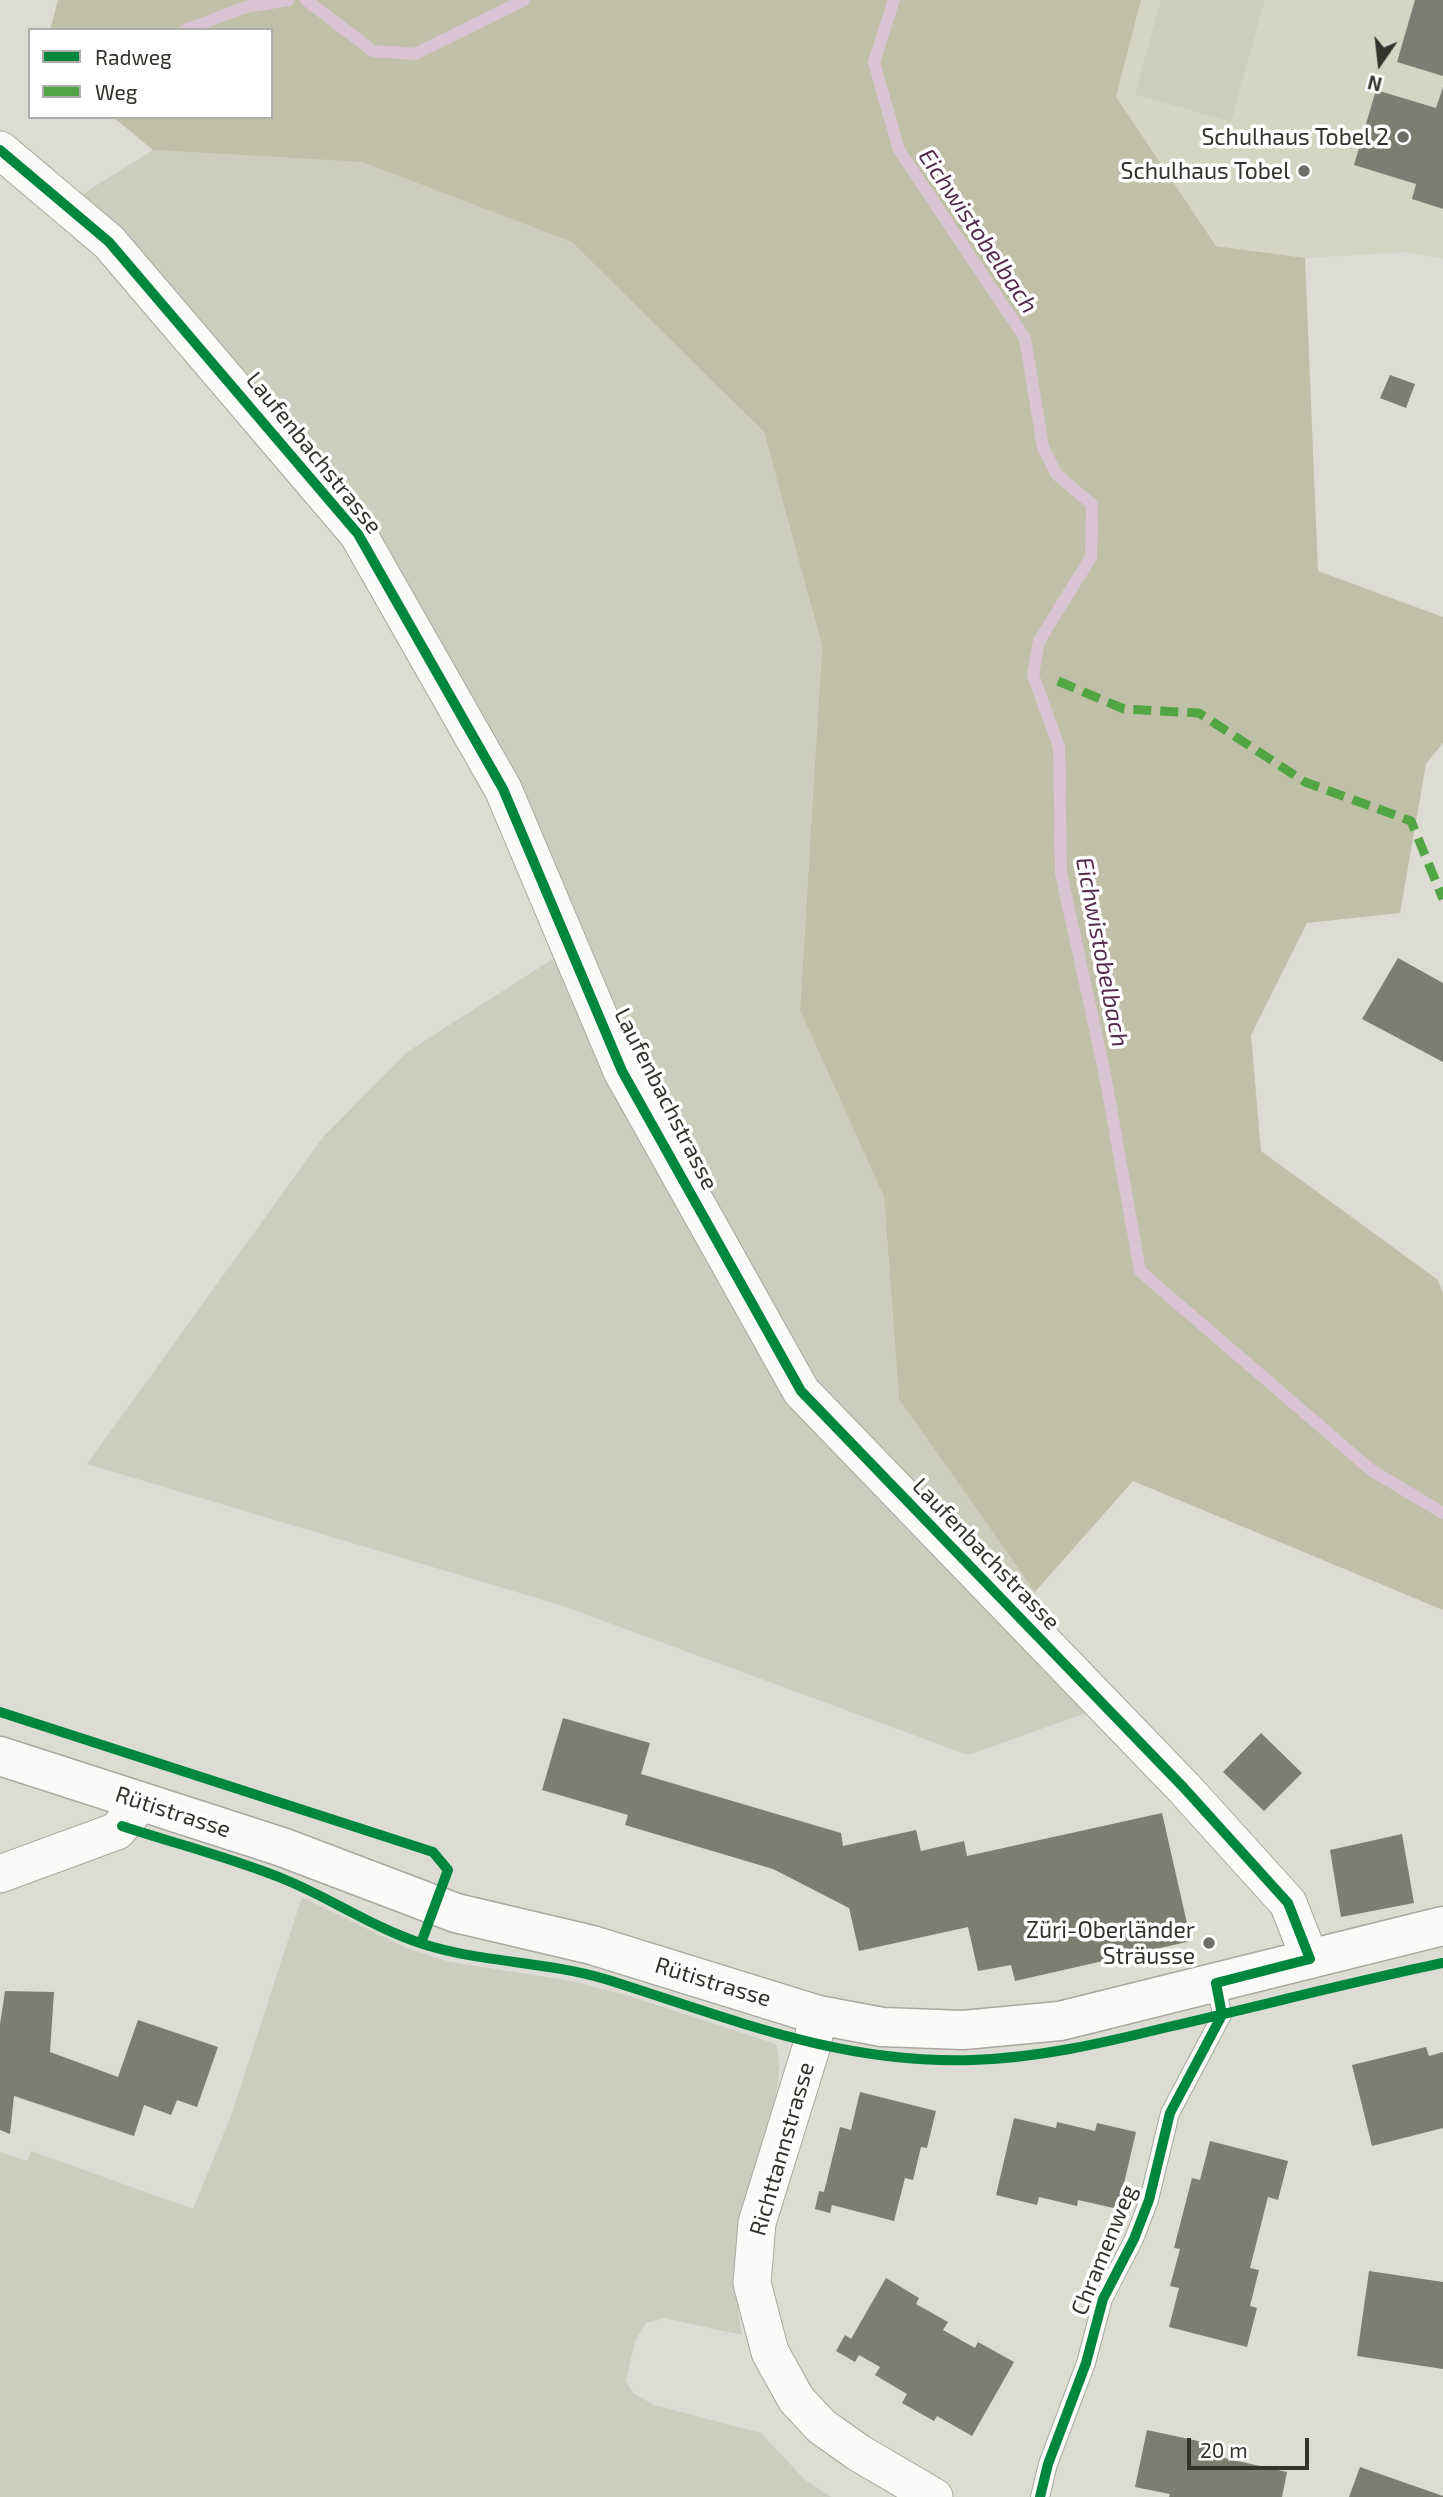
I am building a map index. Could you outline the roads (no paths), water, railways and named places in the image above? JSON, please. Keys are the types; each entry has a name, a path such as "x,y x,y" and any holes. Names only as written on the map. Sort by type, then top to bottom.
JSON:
{"main road":[{"name":"Rütistrasse","path":"0,1756 282,1847 456,1913 592,1945 848,2022 919,2029 1015,2027 1093,2014 1443,1926"}],"street":[{"name":"Laufenbachstrasse","path":"0,150 109,242 358,534 503,789 622,1071 801,1391 1184,1788 1288,1903 1310,1959"},
{"path":"0,1874 117,1832 141,1802"},
{"name":"Richttannstrasse","path":"818,2015 812,2045 757,2223 752,2283 770,2352 796,2399 821,2426 859,2453 934,2497"}],"lane":[{"name":"Chramenweg","path":"1040,2497 1048,2464 1086,2363 1103,2299 1134,2239 1149,2200 1170,2113 1222,2015 1216,1983"}],"waterway":[{"path":"190,28 246,7 289,0"},
{"path":"306,0 373,51 415,54 524,0"},
{"name":"Eichwistobelbach","path":"894,0 874,62 899,150 1025,338 1043,447 1057,475 1092,504 1091,557 1039,641 1033,675 1059,747 1061,873 1105,1075 1140,1271 1371,1470 1443,1513"}],"place":[{"name":"Schulhaus Tobel 2","path":"1403,137"},
{"name":"Schulhaus Tobel","path":"1304,171"},
{"name":"Züri-Oberländer Sträusse","path":"1209,1943"}]}
